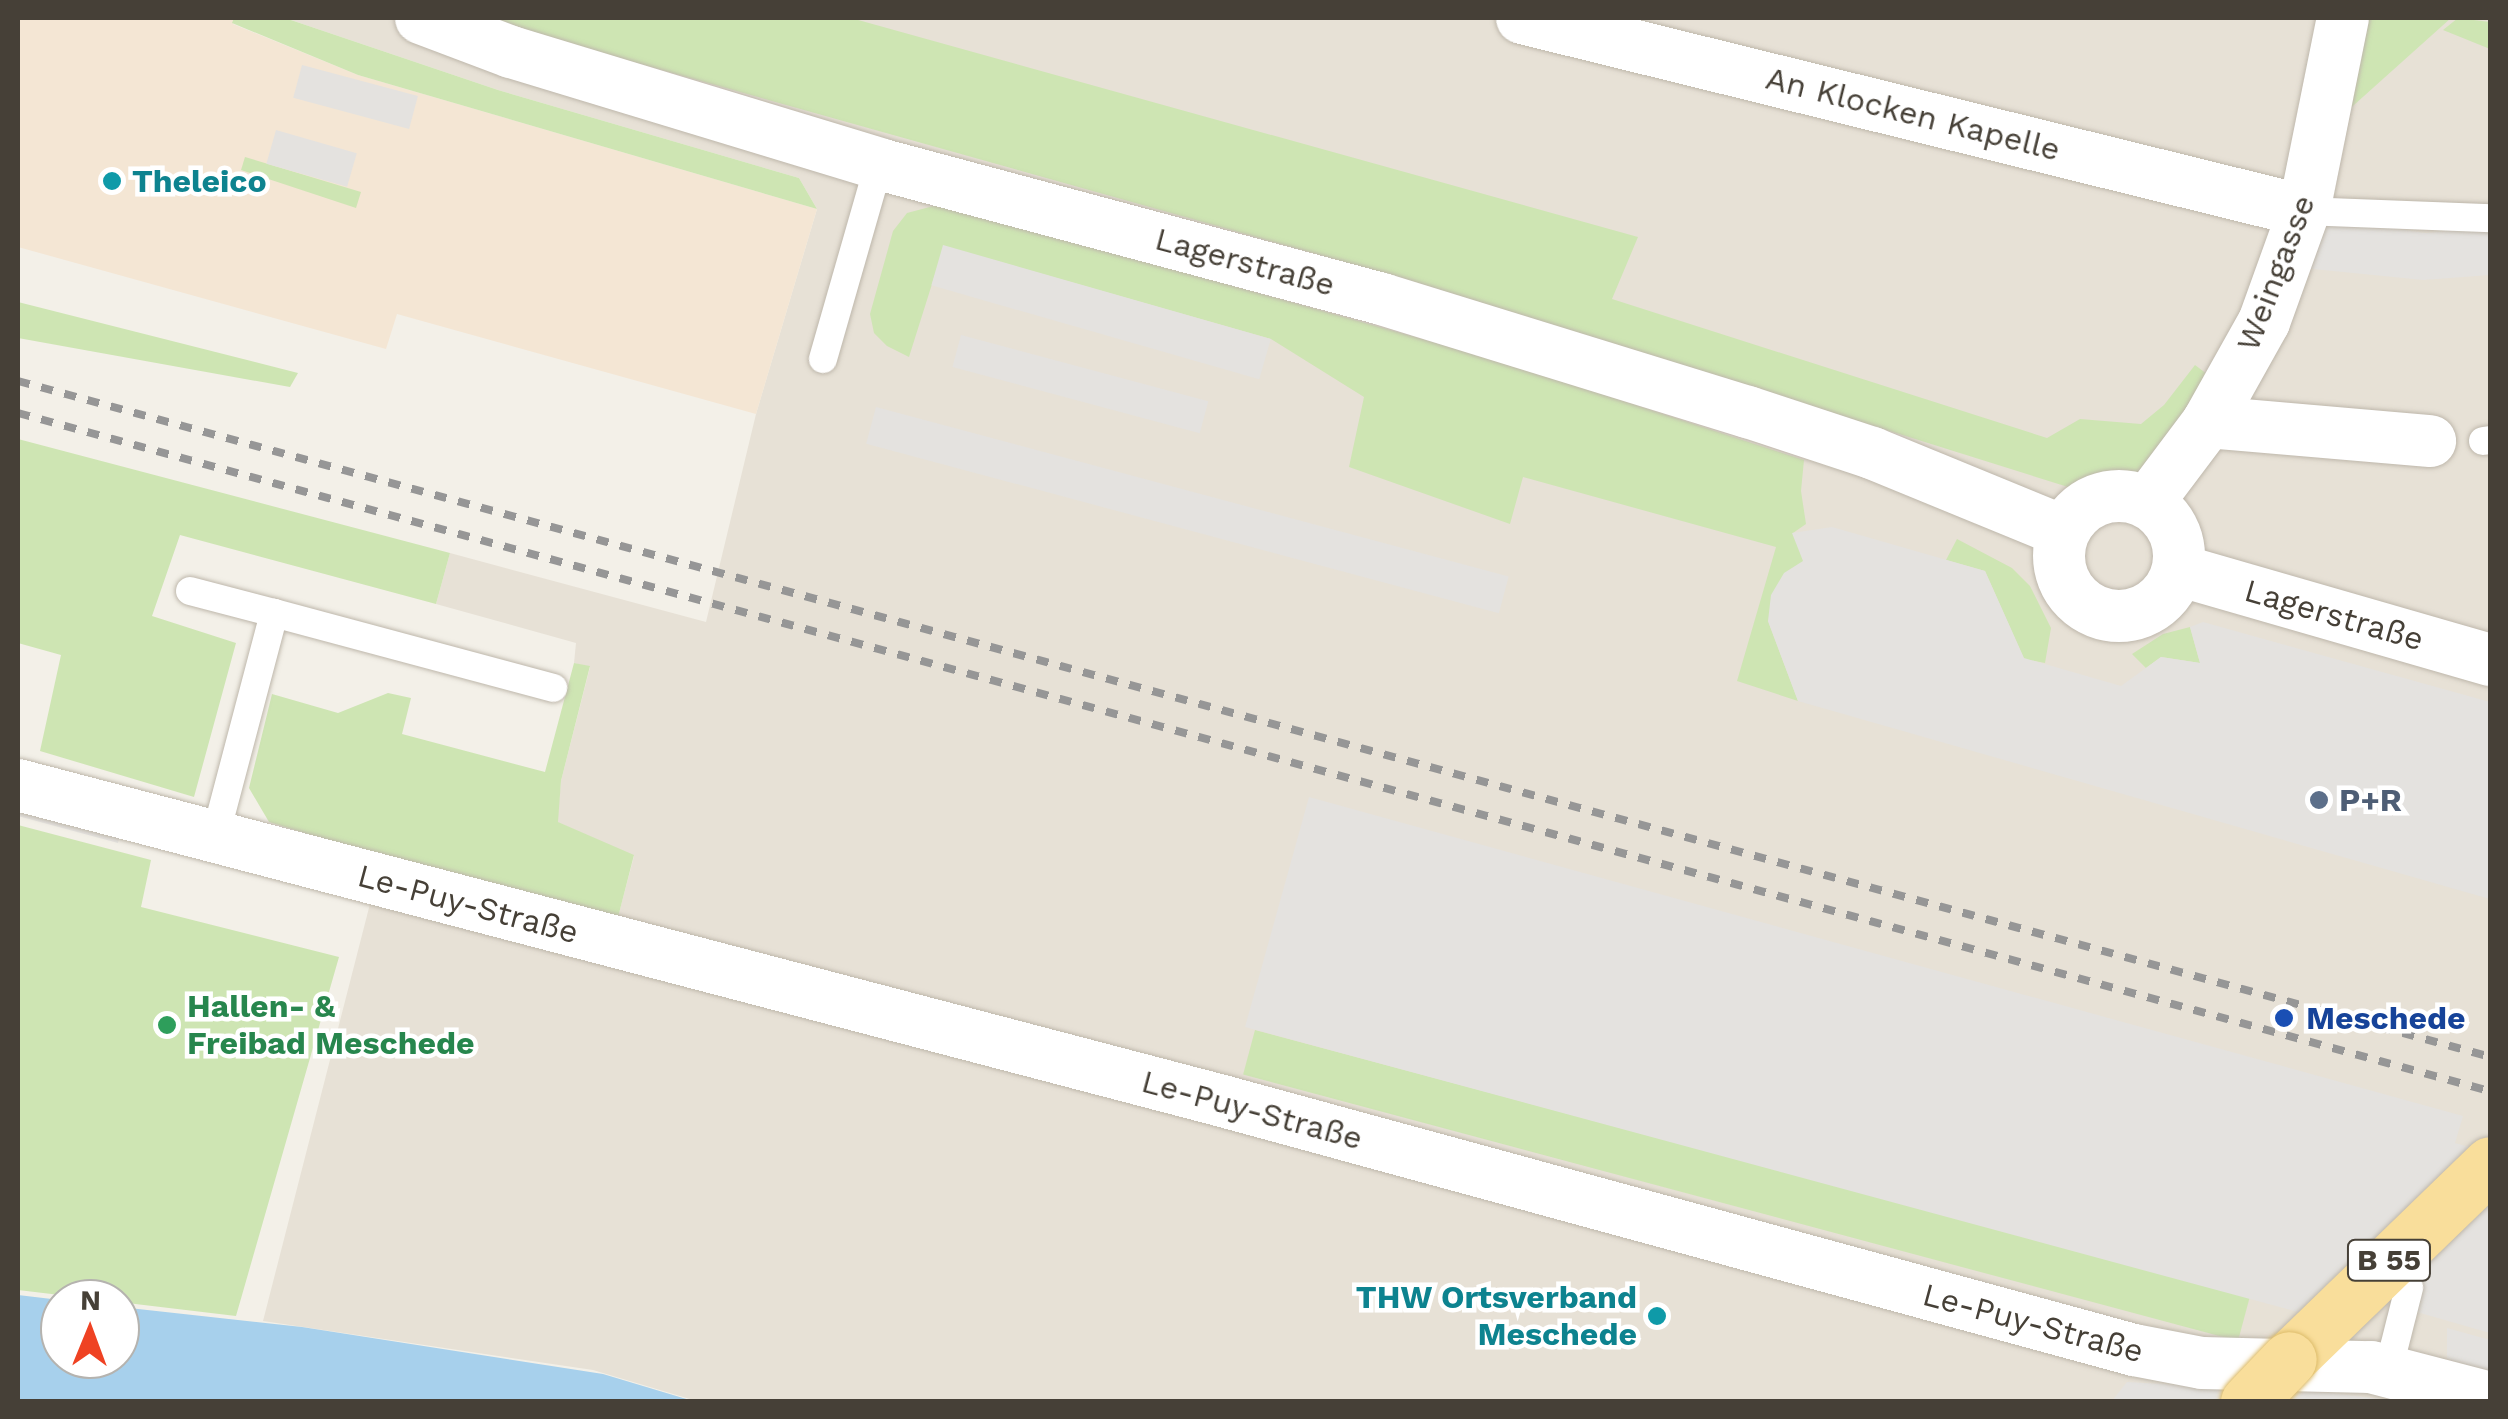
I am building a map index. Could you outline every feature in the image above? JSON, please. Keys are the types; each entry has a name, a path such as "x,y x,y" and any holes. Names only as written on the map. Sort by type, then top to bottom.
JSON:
{"main road":[{"name":"B 55","path":"2248,1402 2490,1164"}],"street":[{"name":"Lagerstraße","path":"421,18 512,52 879,164 1382,298 1872,453 2062,531"},
{"name":"An Klocken Kapelle","path":"1522,18 2304,211"},
{"name":"Weingasse","path":"2148,502 2208,422 2264,322 2304,211 2342,18"},
{"path":"2208,422 2430,441"},
{"path":"2110,495 2148,502 2173,528 2179,545 2178,570 2164,596 2150,608 2133,615 2098,613 2066,588 2059,568 2062,531 2091,501 2110,495"},
{"name":"Lagerstraße","path":"2178,570 2490,660"},
{"name":"Le-Puy-Straße","path":"18,785 1262,1112 2134,1350 2202,1363 2388,1371 2490,1398"}],"lane":[{"path":"823,359 879,164"},
{"path":"2304,211 2490,218"},
{"path":"190,591 553,688"},
{"path":"216,837 274,613"},
{"path":"2388,1371 2409,1288"}],"shaded area":[{"path":"18,18 234,18 233,24 358,75 817,209 756,414 397,314 386,349 18,247"},
{"path":"285,18 2490,18 2490,1401 700,1402 593,1370 263,1321 372,896 608,955 634,856 557,822 561,781 590,667 574,663 576,643 436,604 450,553 706,622 756,414 817,209 799,178 498,90"},
{"path":"302,65 418,96 409,129 293,98"},
{"path":"276,130 357,153 347,187 266,164"},
{"path":"2313,217 2426,233 2490,227 2490,275 2423,280 2303,268"},
{"path":"943,245 1271,339 1259,379 931,285"},
{"path":"961,335 1208,401 1200,433 952,367"},
{"path":"876,407 1509,577 1499,613 866,444"},
{"name":"P+R","path":"1832,527 1985,571 2024,658 2121,686 2161,657 2200,663 2190,627 2203,622 2490,702 2490,899 1798,701 1768,621 1771,595 1784,573 1803,561 1792,533"},
{"path":"1309,797 2463,1116 2455,1143 2490,1153 2490,1333 2340,1290 2331,1321 1245,1027"},
{"path":"18,803 121,829 118,843 18,816"},
{"path":"2447,1328 2490,1340 2490,1377 2447,1365"},
{"path":"2127,1382 2330,1393 2398,1401 2111,1402"}],"green space":[{"path":"234,18 285,18 498,90 799,178 817,209 358,75 232,23"},
{"path":"495,18 851,18 1638,237 1612,299 2047,438 2080,419 2141,424 2164,405 2195,365 2211,377 2151,478 2122,476 2068,487 1402,278 548,38"},
{"path":"2356,18 2451,18 2335,122"},
{"path":"2458,18 2490,22 2490,49 2443,30"},
{"path":"245,157 361,192 356,208 241,170"},
{"path":"941,204 1504,362 1804,460 1801,491 1806,524 1793,533 1804,561 1768,621 1798,701 1737,681 1776,547 1523,477 1510,524 1349,467 1364,397 1271,339 944,246 909,357 887,346 874,333 870,314 893,231 907,213"},
{"path":"18,302 298,373 290,387 18,338"},
{"path":"18,439 450,553 436,604 180,535 152,616 236,643 194,797 40,751 61,655 18,643"},
{"path":"1957,539 2012,568 2030,586 2051,628 2045,663 2024,659 1985,571 1946,560"},
{"path":"2190,627 2200,663 2161,657 2146,668 2132,654 2163,634"},
{"path":"574,663 590,666 561,781 558,822 634,855 615,929 269,822 249,788 272,694 338,713 388,693 411,698 402,734 545,772"},
{"path":"18,825 151,860 141,907 339,957 236,1316 140,1305 140,1279 40,1279 40,1293 18,1290"},
{"path":"1255,1030 2250,1297 2238,1341 1243,1074"}],"water":[{"path":"18,1295 40,1298 40,1379 140,1379 140,1309 302,1327 603,1374 693,1401 18,1401"}],"railway":[{"path":"18,381 2490,1057"},
{"path":"18,413 2490,1091"}],"place":[{"name":"Theleico","path":"112,181"},
{"name":"P+R","path":"2319,800"},
{"name":"Meschede","path":"2284,1018"},
{"name":"Hallen- & Freibad Meschede","path":"167,1025"},
{"name":"THW Ortsverband Meschede","path":"1657,1316"}]}
